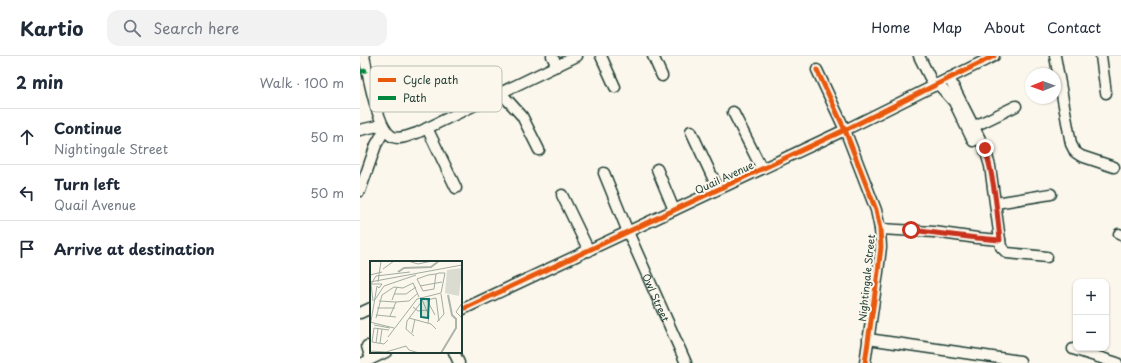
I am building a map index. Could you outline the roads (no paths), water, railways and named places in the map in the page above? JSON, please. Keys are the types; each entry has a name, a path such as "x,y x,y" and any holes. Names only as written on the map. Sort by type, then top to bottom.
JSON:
{"street":[{"path":"364,56 363,71 370,90"},
{"path":"552,56 556,66"},
{"path":"502,93 577,56"},
{"path":"601,56 615,87"},
{"path":"653,56 662,76"},
{"path":"919,56 936,85 954,102 973,141"},
{"name":"Quail Avenue","path":"462,310 844,130 994,56"},
{"path":"1055,56 1071,144 1075,152 1081,156 1114,166"},
{"path":"1101,56 1106,94"},
{"name":"Nightingale Street","path":"817,70 844,130 876,210 880,229 881,247 865,363"},
{"path":"950,78 985,148 990,166 996,203 1001,247 1008,253 1047,257"},
{"path":"502,94 522,116 539,150"},
{"path":"975,126 1016,106"},
{"path":"378,112 384,127 392,136 400,138 412,135 461,112"},
{"path":"733,112 762,169"},
{"path":"360,130 384,127"},
{"path":"360,191 384,127"},
{"path":"427,128 456,188"},
{"path":"691,131 718,190"},
{"path":"657,169 674,210"},
{"name":"Owl Street","path":"604,173 628,232 686,363"},
{"path":"562,194 589,251"},
{"path":"996,203 1051,194"},
{"name":"Nightingale Street","path":"880,229 934,232 1000,240"},
{"path":"360,313 370,308"},
{"path":"868,339 1020,361"},
{"path":"366,347 367,361 384,353"},
{"path":"1079,351 1117,363"},
{"path":"454,353 459,363"}]}
